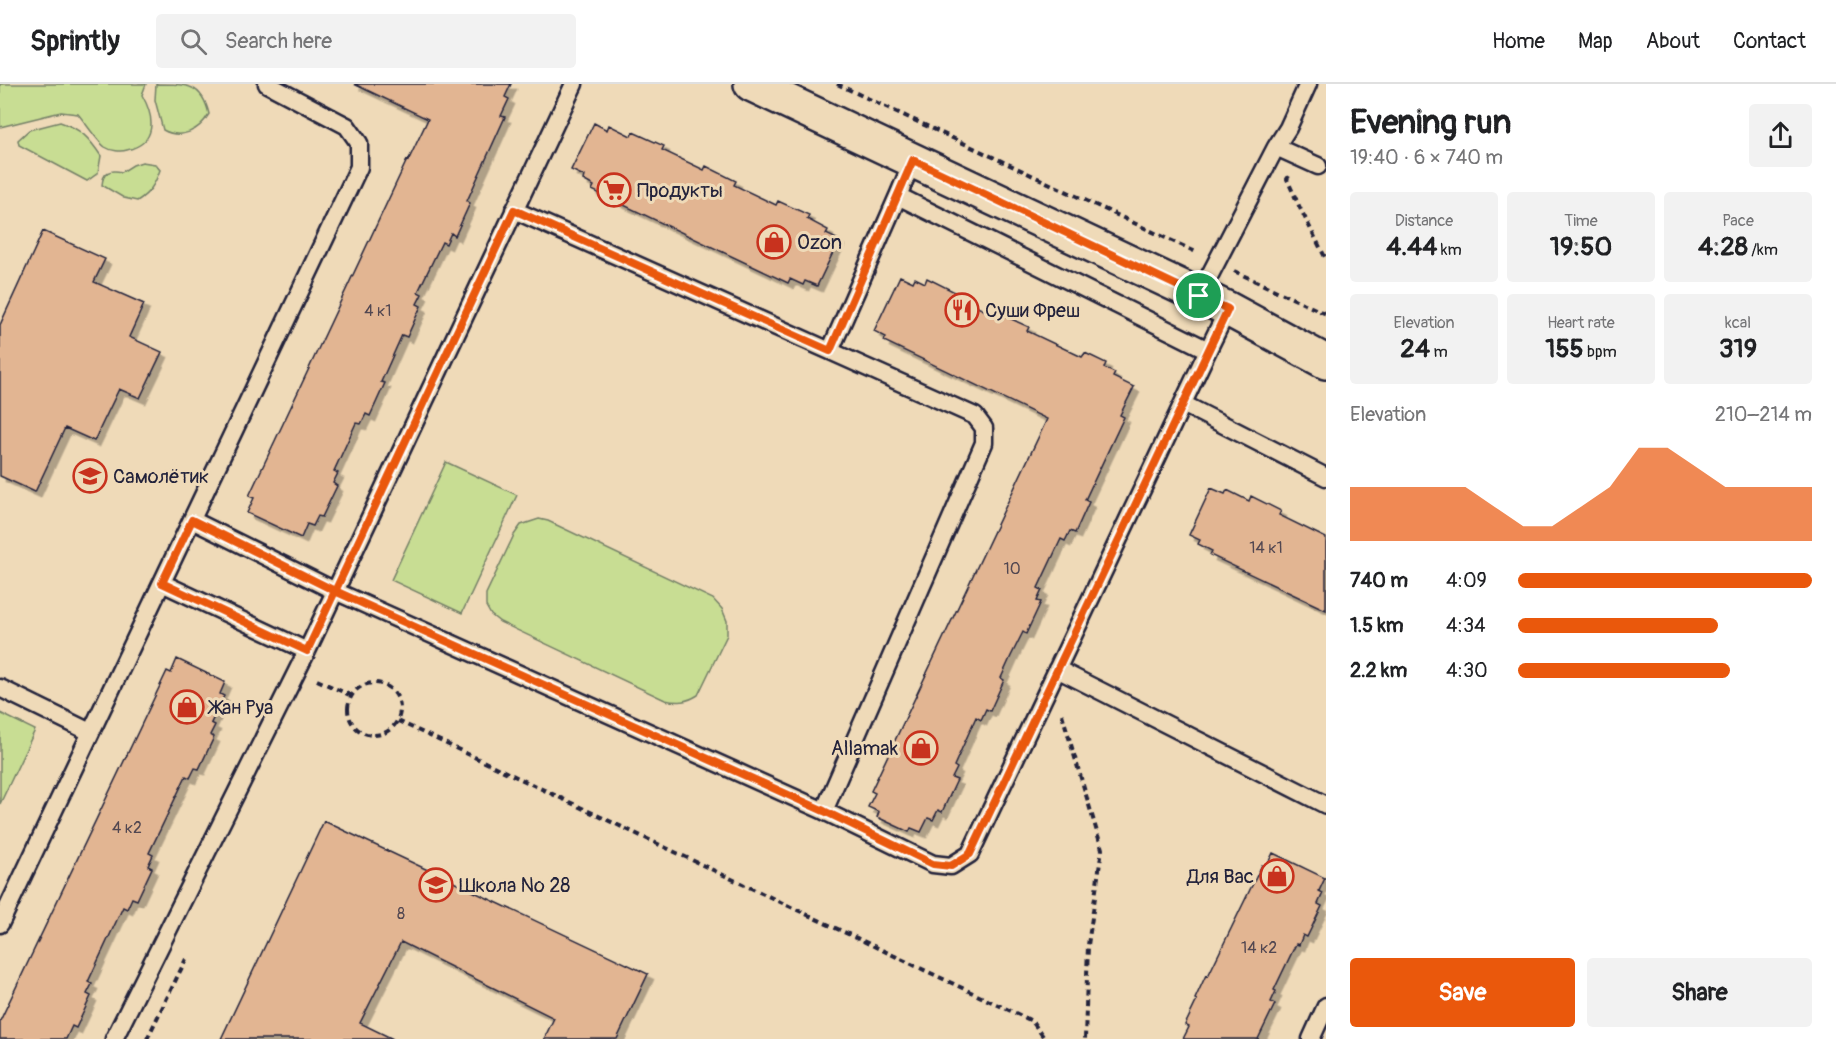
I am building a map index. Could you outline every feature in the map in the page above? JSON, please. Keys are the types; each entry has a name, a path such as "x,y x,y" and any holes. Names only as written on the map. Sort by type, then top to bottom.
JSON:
{"street":[{"path":"752,84 1213,302 1326,362"}],"lane":[{"path":"0,924 359,167 359,143 347,126 267,84"},
{"path":"114,1039 307,651 574,84"},
{"path":"192,520 335,591 824,811 933,864 951,866 970,854 1208,350 1216,262 1288,128 1308,84"},
{"path":"1276,147 1318,166"},
{"path":"830,351 913,160"},
{"path":"898,196 1208,350"},
{"path":"514,210 975,416 984,428 984,443 824,811"},
{"path":"1183,404 1326,477"},
{"path":"162,583 307,651"},
{"path":"1057,669 1326,805"},
{"path":"0,688 90,732"},
{"path":"1311,1039 1326,1006"}],"path":[{"path":"837,84 1326,314"},
{"path":"1298,156 1287,179 1326,259"},
{"path":"297,670 352,696"},
{"path":"1079,681 1062,714 1102,849 1088,945 1085,1039"},
{"path":"367,684 384,685 397,696 400,704 398,721 385,733 368,735 360,731 354,726 348,710 352,696 359,688 367,684"},
{"path":"398,721 1032,1021 1045,1039"},
{"path":"147,1039 186,959"}],"green space":[{"path":"0,84 146,84 142,95 149,112 151,128 144,142 137,147 119,151 102,144 78,114 61,112 0,127"},
{"path":"156,84 177,84 198,91 209,114 200,125 189,132 176,134 163,130 155,100"},
{"path":"60,122 84,135 101,156 98,173 87,181 19,145 18,140 29,130"},
{"path":"142,162 155,164 160,170 152,188 137,201 124,198 102,185 108,172 122,172"},
{"path":"446,462 517,495 462,613 391,580"},
{"path":"539,519 548,521 713,599 722,609 727,621 727,635 698,695 682,701 665,700 500,622 491,615 486,606 486,594 514,535 521,525"},
{"path":"0,713 35,730 0,804"}],"building":[{"path":"354,84 511,84 505,97 509,99 501,116 505,117 467,201 470,203 455,236 451,233 446,244 442,242 418,292 422,294 417,304 421,306 407,337 402,335 381,382 385,383 370,416 366,414 361,424 356,423 334,471 338,473 333,483 337,486 322,517 318,516 313,526 307,524 301,538 247,513 254,498 249,496 428,119"},
{"path":"594,123 607,130 609,125 631,136 633,132 664,146 662,150 704,170 706,166 736,181 734,185 776,205 778,201 809,215 807,219 828,230 826,234 839,240 817,286 805,281 803,285 790,279 788,283 592,190 594,186 583,180 584,176 571,170"},
{"path":"43,231 105,259 94,282 144,304 129,337 162,352 140,398 119,389 94,441 65,428 35,492 0,476 0,325"},
{"path":"900,276 913,282 915,278 925,283 927,278 957,293 955,297 997,316 998,313 1029,327 1027,331 1082,357 1085,353 1106,363 1104,368 1115,373 1113,377 1134,387 1120,415 1124,417 1085,500 1089,502 1075,533 1070,531 1065,541 1061,539 1038,588 1042,590 1037,601 1041,602 1026,634 1023,632 1011,656 1001,678 1004,680 990,711 986,709 981,720 976,717 954,766 957,768 952,778 957,780 942,812 938,810 933,820 928,818 921,832 911,828 909,832 877,817 879,812 868,807 875,793 871,791 1047,419 884,341 886,337 874,331"},
{"path":"1211,488 1225,494 1227,490 1249,501 1251,496 1281,511 1279,515 1326,538 1326,610 1210,555 1212,551 1198,544 1200,540 1189,535"},
{"path":"177,659 225,682 220,694 224,696 211,723 215,725 210,735 214,737 199,769 195,768 190,778 186,776 149,853 153,855 148,866 152,868 137,900 132,898 127,909 123,907 88,982 92,984 87,994 91,996 76,1028 72,1026 66,1039 0,1039 0,1021 167,671 171,673"},
{"path":"324,821 648,974 617,1039 544,1039 554,1018 401,942 360,1023 393,1039 221,1039"},
{"path":"1273,853 1325,878 1319,891 1323,893 1318,904 1322,906 1307,937 1303,935 1299,945 1296,944 1274,990 1276,991 1271,1002 1275,1004 1258,1039 1183,1039 1189,1027 1185,1025 1206,975 1208,976 1262,865 1266,867"}],"place":[{"name":"Продукты","path":"614,190"},
{"name":"Ozon","path":"774,242"},
{"name":"Суши Фреш","path":"962,310"},
{"name":"Самолётик","path":"90,476"},
{"name":"Жан Руа","path":"187,707"},
{"name":"Allamak","path":"921,748"},
{"name":"Для Вас","path":"1277,876"},
{"name":"Школа № 28","path":"436,885"}],"route":[{"path":"1199,296 913,160 830,351 514,210 406,439 335,591 307,651 162,583 192,520 335,591 824,811 933,864 951,866 970,854 1228,309 1199,296"}]}
